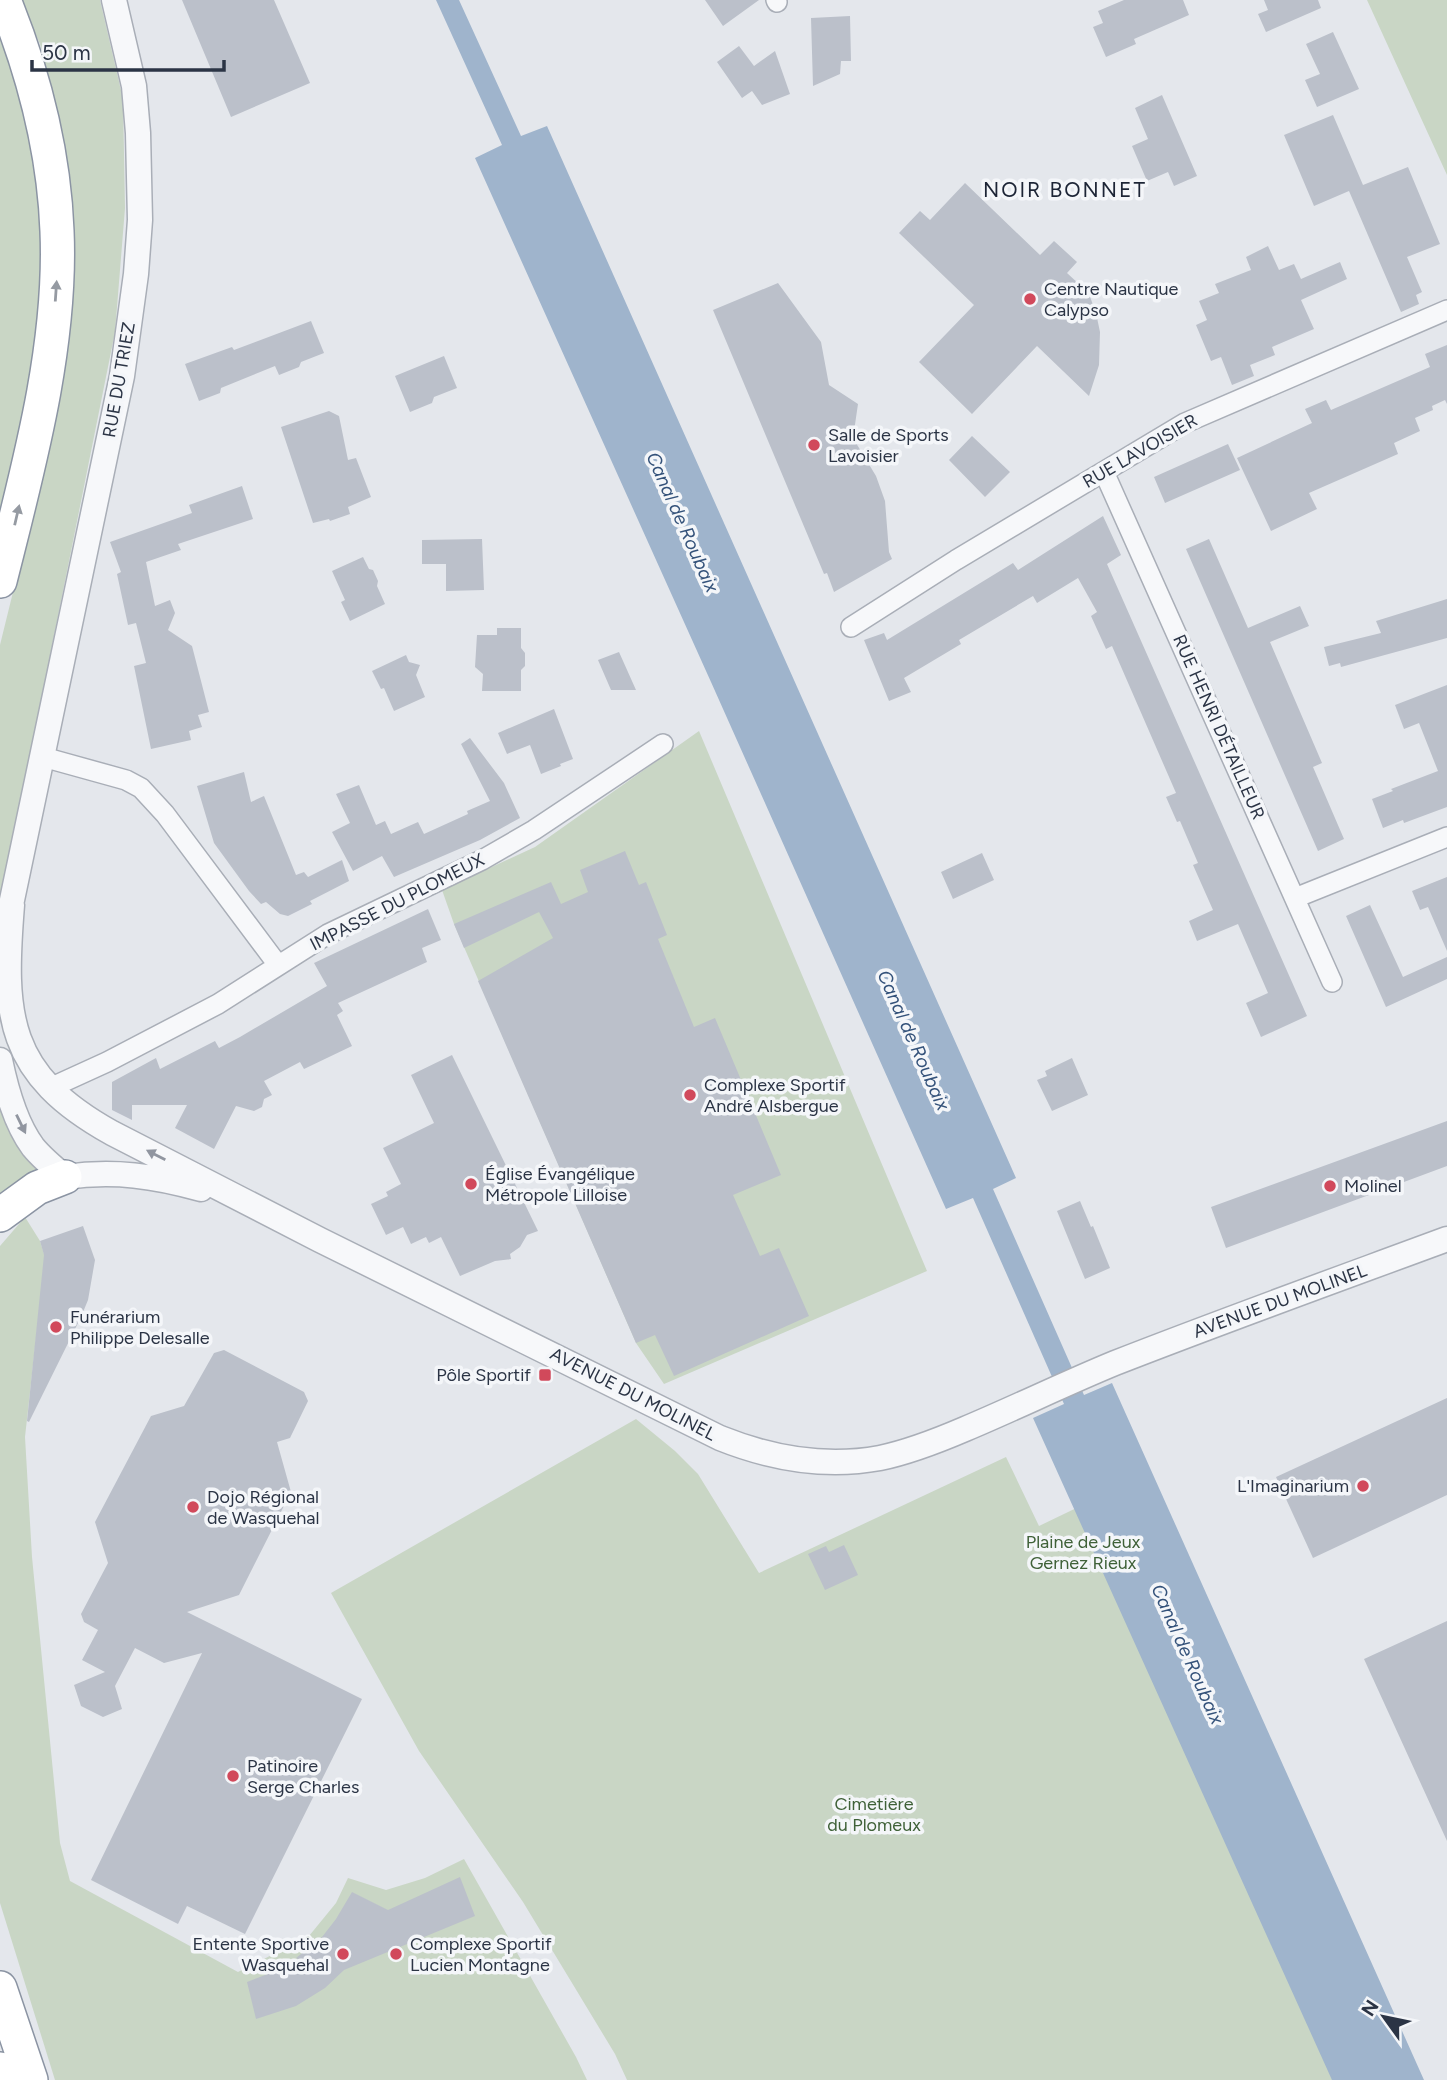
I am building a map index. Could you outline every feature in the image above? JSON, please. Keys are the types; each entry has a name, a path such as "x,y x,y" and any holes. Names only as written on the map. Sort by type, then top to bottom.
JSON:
{"highway":[{"path":"0,581 43,393 54,313 57,242 51,171 43,122 23,48 4,0"},
{"path":"0,1215 37,1188 65,1177"},
{"path":"0,1988 31,2080"},
{"path":"0,2069 4,2080"}],"street":[{"name":"RUE DU TRIEZ","path":"0,953 122,376 136,274 140,220 138,133 134,86 114,0"},
{"name":"RUE LAVOISIER","path":"851,627 956,560 1185,423 1447,310"},
{"name":"RUE HENRI DÉTAILLEUR","path":"1104,472 1332,982"},
{"name":"IMPASSE DU PLOMEUX","path":"50,1088 107,1062 218,1004 328,934 482,860 534,830 663,744"},
{"path":"43,757 126,780 141,788 165,814 278,965"},
{"path":"1295,898 1447,836"},
{"name":"AVENUE DU MOLINEL","path":"12,905 8,978 13,1022 27,1058 50,1088 92,1122 260,1209 720,1438 759,1452 797,1459 832,1461 879,1458 925,1445 1026,1404 1114,1364 1447,1240"},
{"path":"0,1060 5,1086 20,1125 33,1146 65,1177"},
{"name":"AVENUE DU MOLINEL","path":"65,1177 103,1173 137,1174 178,1182 260,1209"}],"green space":[{"path":"20,0 100,0 123,99 125,208 115,332 0,905 0,645 59,405 72,313 75,236 66,152 40,44"},
{"path":"1367,0 1447,0 1447,175"},
{"path":"0,23 41,171 46,267 32,391 0,527"},
{"name":"Complexe Sportif André Alsbergue","path":"699,731 927,1271 664,1384 636,1343 454,924 442,890 535,847"},
{"path":"0,1101 40,1169 0,1201"},
{"path":"25,1217 40,1241 45,1257 25,1437 32,1557 60,1843 70,1881 238,1972 309,1936 336,1903 348,1878 386,1890 425,1878 464,1859 587,2080 55,2080 0,1903 0,1246"},
{"name":"Cimetière du Plomeux","path":"636,1419 698,1474 759,1573 1006,1457 1039,1526 1093,1500 1350,2080 627,2080 615,2054 523,1902 419,1751 331,1593"}],"water":[{"name":"Canal de Roubaix","path":"436,0 459,0 521,136 547,126 1016,1178 993,1189 1084,1395 1112,1383 1424,2080 1332,2080 1033,1418 1064,1404 973,1198 946,1209 475,158 502,145"}],"building":[{"path":"182,0 274,0 310,83 231,117"},
{"path":"705,0 759,0 723,26"},
{"path":"1124,0 1183,0 1189,15 1134,39 1136,44 1106,57 1093,27 1103,23 1098,11"},
{"path":"1264,0 1318,0 1321,8 1266,32 1258,14 1268,10"},
{"path":"850,16 851,61 841,61 840,74 813,86 811,18"},
{"path":"1333,32 1359,89 1317,107 1305,80 1320,74 1306,44"},
{"path":"739,46 754,66 775,51 790,94 762,105 752,91 742,98 717,62"},
{"path":"1162,95 1197,176 1174,186 1168,172 1147,181 1132,146 1148,139 1135,108"},
{"path":"1333,115 1363,185 1408,167 1440,244 1407,257 1422,292 1416,295 1419,304 1401,312 1349,191 1314,206 1284,135"},
{"name":"Centre Nautique Calypso","path":"965,183 1040,255 1054,241 1077,262 1067,273 1089,294 1100,332 1099,365 1089,396 1037,346 972,414 919,362 974,305 899,233 920,211 930,220"},
{"path":"1268,246 1279,270 1294,264 1301,279 1340,262 1347,279 1301,300 1314,329 1272,347 1275,355 1250,365 1254,376 1232,385 1221,357 1211,361 1196,325 1207,320 1199,301 1219,293 1215,284 1251,270 1246,257"},
{"name":"Salle de Sports Lavoisier","path":"778,283 821,342 829,385 858,404 853,438 876,476 885,501 889,552 892,559 834,592 713,310"},
{"path":"311,321 324,353 279,375 275,366 221,388 220,393 199,401 185,364 232,347 234,350"},
{"path":"1447,345 1447,404 1445,400 1432,406 1433,410 1415,418 1420,431 1394,443 1398,454 1309,493 1317,509 1271,531 1237,458 1312,423 1305,409 1326,400 1331,410 1430,367 1425,354"},
{"path":"444,356 457,388 434,397 432,403 410,412 395,376"},
{"path":"329,411 339,416 348,460 356,458 371,497 348,507 350,514 313,523 281,427"},
{"path":"972,436 1010,472 985,497 949,460"},
{"path":"1228,444 1240,470 1165,503 1154,477"},
{"path":"242,486 253,519 178,544 181,550 146,562 155,606 170,600 175,613 168,630 192,646 209,712 198,715 202,727 189,731 191,740 151,749 134,666 146,663 136,623 128,625 117,574 121,572 110,542 192,513 189,505"},
{"path":"1103,516 1121,555 1107,564 1307,1016 1261,1037 1246,1003 1268,993 1238,924 1197,941 1189,921 1213,910 1193,865 1198,863 1180,821 1177,822 1166,797 1176,793 1112,646 1106,649 1091,616 1097,612 1078,578 1037,603 1033,596 959,640 961,644 904,678 911,692 889,701 864,640 884,633 887,640 1013,563 1018,570"},
{"path":"482,539 484,590 446,591 446,564 422,564 422,540"},
{"path":"1209,539 1248,628 1300,606 1309,626 1270,642 1322,763 1313,767 1344,839 1318,851 1186,549"},
{"path":"363,557 369,569 373,570 385,604 350,621 341,602 345,600 332,571"},
{"path":"1447,599 1447,638 1341,667 1340,663 1329,666 1324,647 1381,633 1376,621"},
{"path":"497,628 521,628 525,666 521,670 521,691 482,691 483,674 475,667 477,635 497,635"},
{"path":"619,652 636,690 611,690 598,660"},
{"path":"406,655 409,662 420,665 416,675 425,697 394,711 384,688 381,689 372,671"},
{"path":"1447,685 1447,807 1383,828 1372,799 1438,771 1419,723 1404,729 1395,705"},
{"path":"554,709 573,759 541,774 530,745 507,754 498,733"},
{"path":"470,738 504,783 520,818 480,840 394,877 382,856 353,871 332,832 350,823 336,794 359,785 376,825 385,821 391,834 418,822 424,834 490,801 461,744"},
{"path":"244,772 251,802 264,796 296,875 304,872 308,877 342,860 349,881 288,916 280,914 266,902 261,904 214,843 197,786"},
{"path":"625,851 639,885 646,882 667,935 658,939 694,1027 715,1018 781,1175 733,1195 760,1256 779,1248 809,1316 674,1376 655,1335 636,1343 478,981 553,938 539,912 464,948 454,924 551,882 561,904 588,892 580,870"},
{"path":"982,853 994,880 953,899 941,872"},
{"path":"1447,877 1447,951 1428,907 1420,910 1412,891"},
{"path":"1370,905 1403,977 1447,957 1447,979 1386,1007 1346,916"},
{"path":"428,909 441,940 422,948 427,962 338,1003 343,1011 337,1015 352,1046 304,1069 300,1062 264,1081 272,1095 264,1099 262,1107 254,1111 236,1106 214,1149 175,1128 187,1105 132,1105 132,1120 112,1110 112,1082 156,1058 160,1069 215,1041 219,1048 240,1037 327,986 314,963"},
{"name":"Église Évangélique Métropole Lilloise","path":"452,1055 538,1231 527,1235 520,1247 510,1254 511,1259 495,1261 460,1276 441,1237 429,1243 426,1237 411,1244 403,1227 386,1235 371,1204 388,1196 386,1192 401,1184 383,1148 434,1123 411,1075"},
{"path":"1072,1058 1088,1095 1052,1111 1037,1080 1047,1076 1045,1071"},
{"name":"Molinel","path":"1447,1121 1447,1166 1226,1248 1211,1207"},
{"path":"1080,1201 1110,1268 1085,1279 1057,1211"},
{"path":"83,1226 95,1260 88,1300 29,1422 44,1255 40,1241"},
{"path":"224,1350 304,1392 308,1401 290,1438 277,1442 291,1492 239,1595 187,1612 362,1699 245,1934 187,1906 178,1924 91,1880 202,1653 164,1663 135,1648 115,1686 122,1709 103,1717 81,1706 74,1685 105,1672 82,1660 98,1630 84,1622 81,1614 108,1563 95,1522 151,1416 184,1406 214,1353"},
{"name":"L'Imaginarium","path":"1447,1398 1447,1495 1313,1558 1276,1477"},
{"path":"844,1545 858,1575 825,1590 808,1554 826,1546 829,1552"},
{"path":"1447,1621 1447,1841 1364,1659"},
{"name":"Entente Sportive Wasquehal","path":"460,1877 475,1916 344,1970 325,1988 296,2006 256,2019 247,1982 302,1961 296,1958 322,1937 352,1892 388,1910"}],"place":[{"name":"Centre Nautique Calypso","path":"1030,299"},
{"name":"Salle de Sports Lavoisier","path":"814,445"},
{"name":"Complexe Sportif André Alsbergue","path":"690,1095"},
{"name":"Église Évangélique Métropole Lilloise","path":"471,1184"},
{"name":"Molinel","path":"1330,1186"},
{"name":"Funérarium Philippe Delesalle","path":"56,1327"},
{"name":"Pôle Sportif","path":"545,1375"},
{"name":"L'Imaginarium","path":"1363,1486"},
{"name":"Dojo Régional de Wasquehal","path":"193,1507"},
{"name":"Patinoire Serge Charles","path":"233,1776"},
{"name":"Entente Sportive Wasquehal","path":"343,1954"},
{"name":"Complexe Sportif Lucien Montagne","path":"396,1954"}],"district":[{"name":"NOIR BONNET","path":"1065,190"}],"park label":[{"name":"Plaine de Jeux Gernez Rieux","path":"1083,1552"}]}
